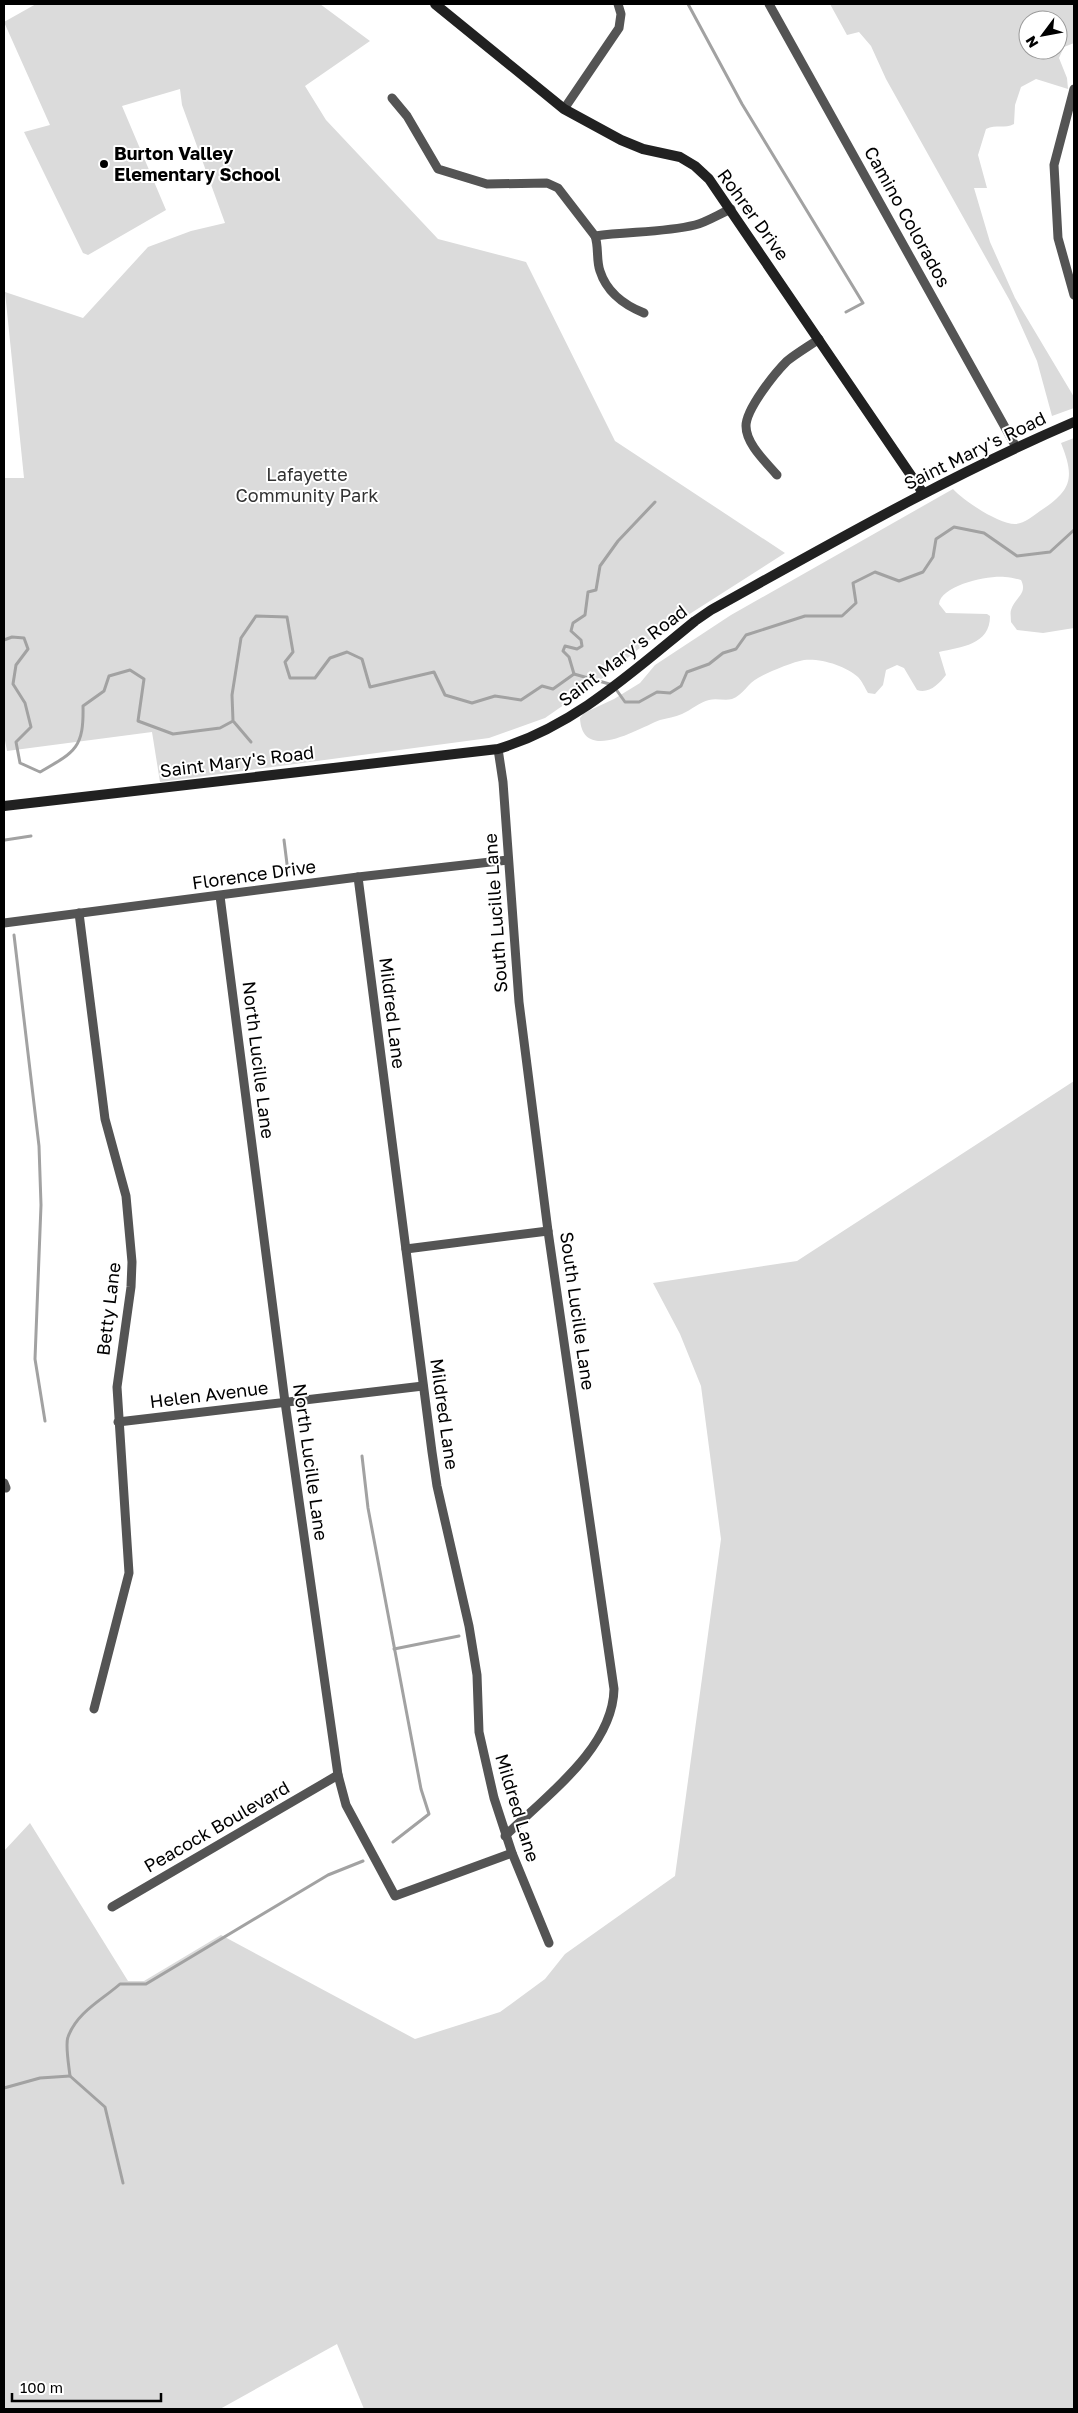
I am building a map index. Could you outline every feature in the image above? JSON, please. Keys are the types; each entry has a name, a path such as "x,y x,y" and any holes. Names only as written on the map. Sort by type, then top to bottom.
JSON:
{"street":[{"name":"Rohrer Drive","path":"434,4 564,109 621,140 644,149 680,157 709,179 923,493"},
{"path":"564,109 619,28 621,14 618,4"},
{"name":"Camino Colorados","path":"769,4 1016,447"},
{"path":"1074,88 1054,165 1058,238 1074,295"},
{"path":"392,98 407,116 438,169 487,184 547,183 558,188 595,236 599,246 600,270 609,289 624,304 644,314"},
{"path":"595,236 620,232 671,230 697,224 730,209"},
{"path":"777,475 751,442 746,427 748,414 777,373 788,361 819,339"},
{"name":"Saint Mary's Road","path":"4,806 498,750 541,733 597,700 694,621 711,610 923,493 1016,447 1074,422"},
{"name":"South Lucille Lane","path":"498,750 503,782 519,1002 548,1231 612,1662 614,1703 606,1728 590,1753 505,1836"},
{"name":"Florence Drive","path":"4,923 358,877 508,860"},
{"name":"Mildred Lane","path":"358,877 437,1486 469,1626 477,1675 482,1747 505,1836 549,1943"},
{"name":"North Lucille Lane","path":"220,896 285,1402 338,1775 346,1805 395,1896 512,1853"},
{"name":"Betty Lane","path":"79,913 105,1119 126,1196 130,1229 132,1287 118,1373 118,1422 129,1573 94,1709"},
{"path":"406,1249 548,1231"},
{"name":"Helen Avenue","path":"118,1422 423,1386"},
{"name":"Peacock Boulevard","path":"112,1907 338,1775"}],"green space":[{"name":"Lafayette Community Park","path":"36,4 320,4 370,41 305,86 326,120 438,239 526,262 615,441 785,553 652,638 607,675 545,718 489,738 160,782 152,732 7,751 4,735 4,478 24,478 5,292 83,318 148,247 191,231 225,223 182,105 180,89 122,106 166,210 88,255 83,253 24,132 50,125 4,22"},
{"path":"830,4 1074,4 1074,43 1068,45 1068,10 1018,10 1018,60 1060,60 1067,78 1068,89 1036,79 1021,87 1015,105 1014,124 986,129 978,155 987,188 974,188 990,242 1015,298 1074,397 1074,408 1052,416 1037,361 1010,301 886,79 871,46 859,32 847,35"},
{"path":"1074,438 1074,628 1043,633 1017,630 1011,622 1011,610 1023,589 1021,580 998,577 978,580 948,591 942,597 939,604 946,613 987,614 990,616 989,626 980,639 973,643 939,652 946,675 937,685 926,691 917,690 904,668 897,665 886,670 883,685 875,694 868,693 858,677 847,669 825,662 804,660 774,670 754,680 739,695 732,699 712,699 706,701 682,714 660,720 626,735 601,741 590,739 583,732 580,718 584,713 614,699 640,683 655,665 731,615 953,489 974,506 1001,521 1016,524 1029,519 1059,496 1068,482 1068,465 1061,443"},
{"path":"1074,1081 1074,2409 364,2409 337,2344 220,2409 4,2409 4,1851 30,1823 128,1981 144,1981 221,1935 415,2039 500,2012 545,1979 565,1954 675,1876 721,1539 701,1386 680,1334 653,1283 797,1261"}],"waterway":[{"path":"688,4 742,104 863,303 846,312"},
{"path":"574,674 569,657 563,651 565,646 577,649 582,646 581,640 571,631 573,623 585,615 588,592 596,590 600,566 618,541 655,502"},
{"path":"4,640 12,637 24,638 28,649 16,665 13,684 25,703 31,727 16,742 20,763 40,772 62,759 75,747 82,731 83,706 104,691 109,676 130,670 144,679 138,721 173,734 220,728 233,721 232,695 241,638 256,616 287,617 293,652 285,662 290,678 315,678 330,658 347,652 362,659 370,687 434,672 445,695 472,703 495,696 521,700 542,686 553,689 574,674 613,685 625,702 639,702 657,692 670,693 681,686 687,672 709,664 723,653 736,649 746,635 805,616 842,616 856,603 853,583 875,572 899,581 923,572 933,557 936,539 954,527 984,533 1017,556 1050,552 1074,530"},
{"path":"234,722 251,742"},
{"path":"5,840 31,836"},
{"path":"284,840 288,872"},
{"path":"14,935 39,1146 41,1205 35,1359 45,1421"},
{"path":"362,1456 368,1508 421,1789 429,1814 393,1842"},
{"path":"394,1649 459,1636"},
{"path":"123,2183 105,2107 70,2076 67,2040 77,2020 120,1984 146,1984 328,1875 363,1861"},
{"path":"4,2088 40,2078 70,2076"}],"place":[{"name":"Burton Valley Elementary School","path":"104,164"}]}
